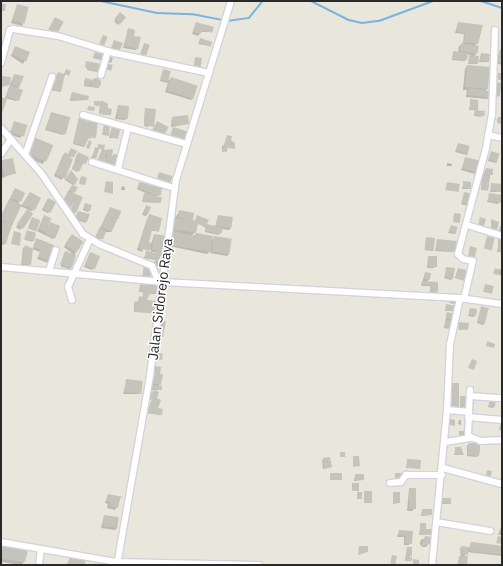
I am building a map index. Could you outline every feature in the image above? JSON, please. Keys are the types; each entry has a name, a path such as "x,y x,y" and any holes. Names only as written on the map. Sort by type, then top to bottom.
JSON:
{"street":[{"name":"Jalan Sidorejo Raya","path":"117,563 146,402 174,188 231,1"},
{"path":"1,63 11,29 58,36 108,51 210,72"},
{"path":"432,565 443,468 450,344 473,261 463,259 458,254 480,180 488,135 495,30"},
{"path":"101,75 108,51"},
{"path":"25,155 52,77"},
{"path":"83,115 187,144"},
{"path":"1,128 41,173 73,221 90,239 149,264 161,281"},
{"path":"118,169 128,128"},
{"path":"488,135 502,138"},
{"path":"1,154 11,139"},
{"path":"92,162 174,188"},
{"path":"467,225 502,236"},
{"path":"72,300 68,287 90,239"},
{"path":"49,271 56,250"},
{"path":"1,267 161,281 462,299 502,304"},
{"path":"470,438 468,433 468,415 470,393 502,398"},
{"path":"447,410 502,420"},
{"path":"445,442 470,438 480,441 502,440"},
{"path":"443,468 502,484"},
{"path":"390,483 401,482 406,475 442,475"},
{"path":"436,522 490,531"},
{"path":"1,542 117,563 259,565"},
{"path":"39,565 41,549"}],"building":[{"path":"1,4 6,4 5,11 1,11"},
{"path":"17,4 29,7 25,23 13,20"},
{"path":"120,12 126,17 120,24 114,19"},
{"path":"55,17 64,22 57,34 48,29"},
{"path":"196,22 214,27 212,33 203,30 200,34 193,32"},
{"path":"458,22 483,25 478,44 464,42 465,33 457,32"},
{"path":"128,28 135,30 134,36 141,37 138,49 124,46"},
{"path":"103,35 108,37 104,46 99,44"},
{"path":"200,38 212,42 211,47 198,43"},
{"path":"114,40 123,43 119,52 111,48"},
{"path":"144,43 150,45 146,57 140,55"},
{"path":"461,43 479,46 478,54 460,51"},
{"path":"15,46 30,52 26,62 12,54"},
{"path":"500,49 502,50 502,63 497,62"},
{"path":"453,51 468,53 467,60 453,59"},
{"path":"95,52 104,54 103,60 93,57"},
{"path":"481,53 490,54 489,62 480,61"},
{"path":"469,55 479,56 478,64 468,63"},
{"path":"195,57 202,58 201,68 194,67"},
{"path":"86,61 101,64 99,72 85,67"},
{"path":"106,63 113,65 111,71 104,69"},
{"path":"467,65 490,67 488,89 465,87"},
{"path":"66,69 71,71 69,76 65,74 61,92 52,89 58,72 64,74"},
{"path":"163,69 171,71 168,82 160,80"},
{"path":"498,73 502,73 502,80 498,80"},
{"path":"14,74 24,76 19,88 12,84"},
{"path":"1,76 11,77 10,85 1,87"},
{"path":"171,77 198,86 193,99 167,90"},
{"path":"85,78 91,79 90,86 84,85"},
{"path":"94,78 98,78 100,79 100,87 94,88 91,85 91,81"},
{"path":"496,82 502,83 500,97 494,96"},
{"path":"10,85 23,90 19,101 6,96"},
{"path":"469,88 490,91 489,98 468,95"},
{"path":"72,92 89,96 88,100 70,100"},
{"path":"1,97 7,99 1,116"},
{"path":"470,99 478,100 478,110 470,109"},
{"path":"101,100 108,104 108,108 112,109 111,115 99,114"},
{"path":"94,101 100,101 99,106 94,105"},
{"path":"118,105 129,106 128,119 117,118"},
{"path":"88,106 95,107 94,111 87,110"},
{"path":"145,108 156,109 154,127 144,125"},
{"path":"475,110 485,111 484,116 474,115"},
{"path":"51,112 70,117 66,135 46,129"},
{"path":"80,115 98,120 96,138 92,137 94,124 91,139 88,138 85,146 73,143"},
{"path":"188,115 189,124 173,126 172,117"},
{"path":"498,117 502,117 502,123 497,123"},
{"path":"14,121 27,125 24,137 10,132"},
{"path":"157,121 169,127 164,137 152,131"},
{"path":"104,124 110,125 109,136 102,135"},
{"path":"112,125 120,130 118,139 110,137"},
{"path":"173,127 189,132 186,142 170,137"},
{"path":"227,135 232,136 231,140 235,143 235,149 228,148 228,145 227,152 222,151"},
{"path":"34,137 53,145 46,162 27,154"},
{"path":"89,140 92,142 89,149 86,148"},
{"path":"458,143 470,146 468,154 456,151"},
{"path":"98,144 105,145 104,150 113,149 112,155 107,155 107,152 103,163 97,161 102,149 98,148"},
{"path":"95,147 99,149 96,158 92,157"},
{"path":"71,148 77,151 74,157 69,157 73,159 65,179 55,174 65,152 68,154"},
{"path":"491,151 500,154 497,162 488,160"},
{"path":"78,152 89,157 86,164 75,159"},
{"path":"113,154 118,155 116,165 112,164 112,158 111,165 105,164 107,155 113,156"},
{"path":"465,157 481,161 478,173 462,169"},
{"path":"13,158 16,174 4,176 1,160"},
{"path":"76,161 83,164 79,172 72,168"},
{"path":"486,168 493,169 493,175 485,175"},
{"path":"71,170 78,179 75,185 65,179"},
{"path":"159,172 172,176 170,185 156,181"},
{"path":"483,175 490,176 488,191 481,190"},
{"path":"83,176 87,178 85,185 79,184 80,178"},
{"path":"106,181 113,182 113,194 104,192"},
{"path":"463,181 471,182 471,189 463,188"},
{"path":"139,182 162,188 161,195 157,197 162,197 161,203 150,202 150,196 149,202 143,201 144,193 155,195 138,188"},
{"path":"447,182 460,184 459,192 446,190"},
{"path":"491,183 502,184 501,192 490,191"},
{"path":"72,185 78,187 75,193 69,191"},
{"path":"15,188 25,193 21,202 10,198"},
{"path":"68,191 83,197 76,213 70,211 76,198 70,209 63,202"},
{"path":"30,192 41,198 35,210 22,205"},
{"path":"464,192 473,194 470,205 462,203"},
{"path":"489,193 502,195 501,203 488,201"},
{"path":"48,198 56,202 51,213 43,209"},
{"path":"9,199 22,205 12,225 1,220 1,216"},
{"path":"85,203 92,205 90,211 83,209"},
{"path":"146,205 151,207 148,214 144,213"},
{"path":"110,207 121,211 118,220 107,215"},
{"path":"28,208 33,214 23,229 17,224"},
{"path":"179,210 194,213 193,220 195,221 197,215 209,220 207,224 223,228 221,234 205,231 206,227 198,224 196,233 173,229 175,218 190,220 178,217"},
{"path":"78,211 90,214 87,222 75,218"},
{"path":"454,213 461,214 460,223 453,222"},
{"path":"149,214 162,218 159,232 152,230 149,242 152,243 150,251 138,248"},
{"path":"44,215 51,218 46,232 38,229"},
{"path":"106,215 117,220 112,232 101,227"},
{"path":"218,215 233,217 231,228 216,226"},
{"path":"32,217 40,220 36,231 28,228"},
{"path":"480,217 486,219 484,226 478,225"},
{"path":"491,219 499,222 497,230 491,229"},
{"path":"1,221 12,224 6,244 1,242"},
{"path":"50,222 60,226 55,238 45,234"},
{"path":"451,225 458,227 456,234 449,232"},
{"path":"99,228 106,231 103,239 95,236"},
{"path":"27,230 36,233 34,241 24,239"},
{"path":"14,231 21,233 20,246 11,244"},
{"path":"173,231 195,236 196,233 213,236 210,252 171,245"},
{"path":"72,234 84,242 76,253 65,245"},
{"path":"154,234 167,236 164,256 160,255 159,260 145,257 146,251 155,253 156,250 152,250"},
{"path":"214,236 232,239 229,255 211,252"},
{"path":"487,236 495,238 492,251 484,249"},
{"path":"426,237 435,238 434,251 425,250"},
{"path":"36,238 54,245 51,261 38,257 41,250 33,247"},
{"path":"498,238 502,238 502,251 498,251"},
{"path":"437,239 457,241 456,252 436,250"},
{"path":"25,245 33,249 31,265 22,264"},
{"path":"470,246 477,248 474,259 468,257"},
{"path":"65,251 76,255 71,268 60,264"},
{"path":"90,252 100,256 95,269 85,265"},
{"path":"428,256 437,256 437,267 428,267"},
{"path":"154,261 163,261 163,266 154,266"},
{"path":"144,265 152,266 150,280 142,279"},
{"path":"446,267 455,268 453,279 445,277"},
{"path":"458,268 469,271 466,281 455,278"},
{"path":"495,268 500,270 499,275 493,274"},
{"path":"425,272 431,273 430,280 424,279"},
{"path":"422,281 438,282 438,292 430,291 431,285 421,285"},
{"path":"147,282 158,284 156,294 150,293 147,300 157,301 155,312 134,312 135,301 145,302 138,301 139,296 143,297 143,292 146,292 139,291 140,284 147,285"},
{"path":"485,284 494,286 492,294 483,292"},
{"path":"446,304 456,306 455,312 445,310"},
{"path":"481,306 489,308 485,323 477,322"},
{"path":"470,308 477,309 476,316 469,315"},
{"path":"447,312 455,314 453,320 446,318"},
{"path":"446,320 453,321 452,328 444,327"},
{"path":"166,321 163,337 158,336 161,322"},
{"path":"458,322 469,323 468,330 460,329"},
{"path":"487,341 495,344 494,348 486,346"},
{"path":"155,352 163,354 162,360 154,359"},
{"path":"472,359 477,361 474,370 468,368"},
{"path":"154,366 161,367 160,374 163,374 161,385 151,383"},
{"path":"126,379 143,381 141,394 124,392"},
{"path":"451,383 459,383 459,407 451,407"},
{"path":"150,385 162,386 162,390 153,389 152,397 154,390 159,392 157,398 161,400 158,408 163,409 162,415 147,413 152,399 148,400"},
{"path":"460,396 467,396 467,407 460,407"},
{"path":"490,399 496,400 495,407 489,406"},
{"path":"450,419 455,420 455,426 449,425"},
{"path":"459,431 465,431 464,436 459,436"},
{"path":"469,443 480,443 480,450 466,449"},
{"path":"455,447 461,447 464,455 455,454"},
{"path":"468,450 480,450 479,456 468,455"},
{"path":"340,452 345,452 345,457 340,457"},
{"path":"353,456 359,456 360,466 353,467"},
{"path":"330,457 332,467 324,469 323,458"},
{"path":"407,459 421,460 420,469 406,468"},
{"path":"487,470 492,471 491,478 486,477"},
{"path":"330,473 342,473 342,480 330,480"},
{"path":"395,473 403,473 403,479 395,479"},
{"path":"355,474 364,474 364,480 355,480"},
{"path":"352,483 359,483 359,491 352,491"},
{"path":"409,488 416,488 416,509 409,509"},
{"path":"364,491 372,491 372,503 364,503"},
{"path":"357,492 362,492 362,499 357,499"},
{"path":"393,492 400,492 400,503 393,503"},
{"path":"108,494 123,497 120,498 118,508 109,506 110,502 106,501"},
{"path":"441,498 451,498 451,504 440,503"},
{"path":"422,509 432,509 432,515 422,515"},
{"path":"104,515 119,517 117,528 102,526"},
{"path":"420,523 426,523 426,529 433,529 433,535 420,534"},
{"path":"399,530 413,531 412,544 405,543 406,536 399,535"},
{"path":"425,536 431,537 430,544 421,546"},
{"path":"498,536 502,537 502,544 496,543"},
{"path":"471,542 502,546 501,555 470,551"},
{"path":"1,544 28,550 25,562 1,559"},
{"path":"359,546 368,546 368,552 358,555"},
{"path":"461,546 469,547 468,555 460,554"},
{"path":"407,547 412,547 412,556 406,556"},
{"path":"392,555 397,556 395,565 390,564"},
{"path":"70,556 86,560 84,565 67,565"},
{"path":"459,556 468,556 467,565 458,565"},
{"path":"405,557 412,557 412,561 405,561"},
{"path":"413,559 419,560 419,565 413,565"}],"waterway":[{"path":"101,1 157,13 192,14 224,20"},
{"path":"227,21 249,18 263,1"},
{"path":"311,1 349,20 362,23 379,21 433,1"},
{"path":"481,1 502,8"}]}
